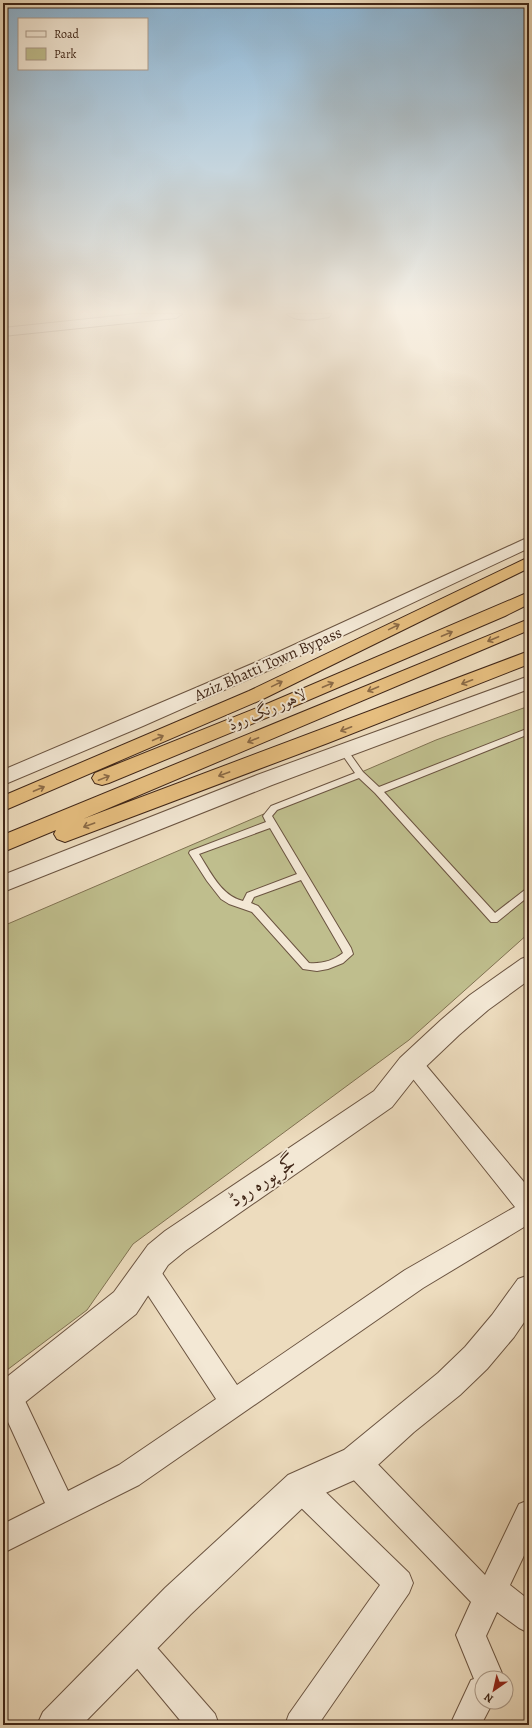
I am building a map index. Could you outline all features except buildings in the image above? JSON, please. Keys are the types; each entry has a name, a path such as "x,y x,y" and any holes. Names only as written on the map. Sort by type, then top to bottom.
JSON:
{"highway":[{"path":"3,804 256,694 529,562"},
{"name":"لاہور رنگ روڈ","path":"3,819 276,707 499,612 529,597"},
{"name":"لاہور رنگ روڈ","path":"3,844 529,624"},
{"path":"3,860 82,827 321,738 529,657"}],"street":[{"name":"Aziz Bhatti Town Bypass","path":"3,778 288,656 529,542"},
{"path":"3,884 69,856 343,750 529,682"},
{"name":"گجر پورہ روڈ","path":"6,1398 125,1303 158,1255 175,1241 383,1099 390,1093 399,1078 412,1063 467,1013 514,979 529,966"},
{"path":"412,1063 529,1206"},
{"path":"3,1539 130,1475 414,1279 529,1211"},
{"path":"147,1272 234,1403"},
{"path":"56,1725 135,1644 300,1487 356,1462 403,1421 450,1384 476,1358 503,1326 529,1290"},
{"path":"6,1398 62,1509"},
{"path":"356,1462 490,1594 529,1618"},
{"path":"300,1487 400,1583 300,1725"},
{"path":"486,1670 471,1635 529,1514"},
{"path":"135,1644 204,1725"},
{"path":"465,1725 474,1707"}],"lane":[{"path":"378,791 529,731"},
{"path":"343,750 360,774 378,791 494,919 529,891"},
{"path":"271,824 193,854 223,896 233,902 246,904 255,909 306,966 314,968 320,967 338,960 348,954 346,948 271,824 268,816 274,808 360,774"},
{"path":"246,904 250,895 303,876"}],"green space":[{"path":"529,706 529,933 409,1040 133,1244 87,1310 3,1373 3,926 436,740"}]}
